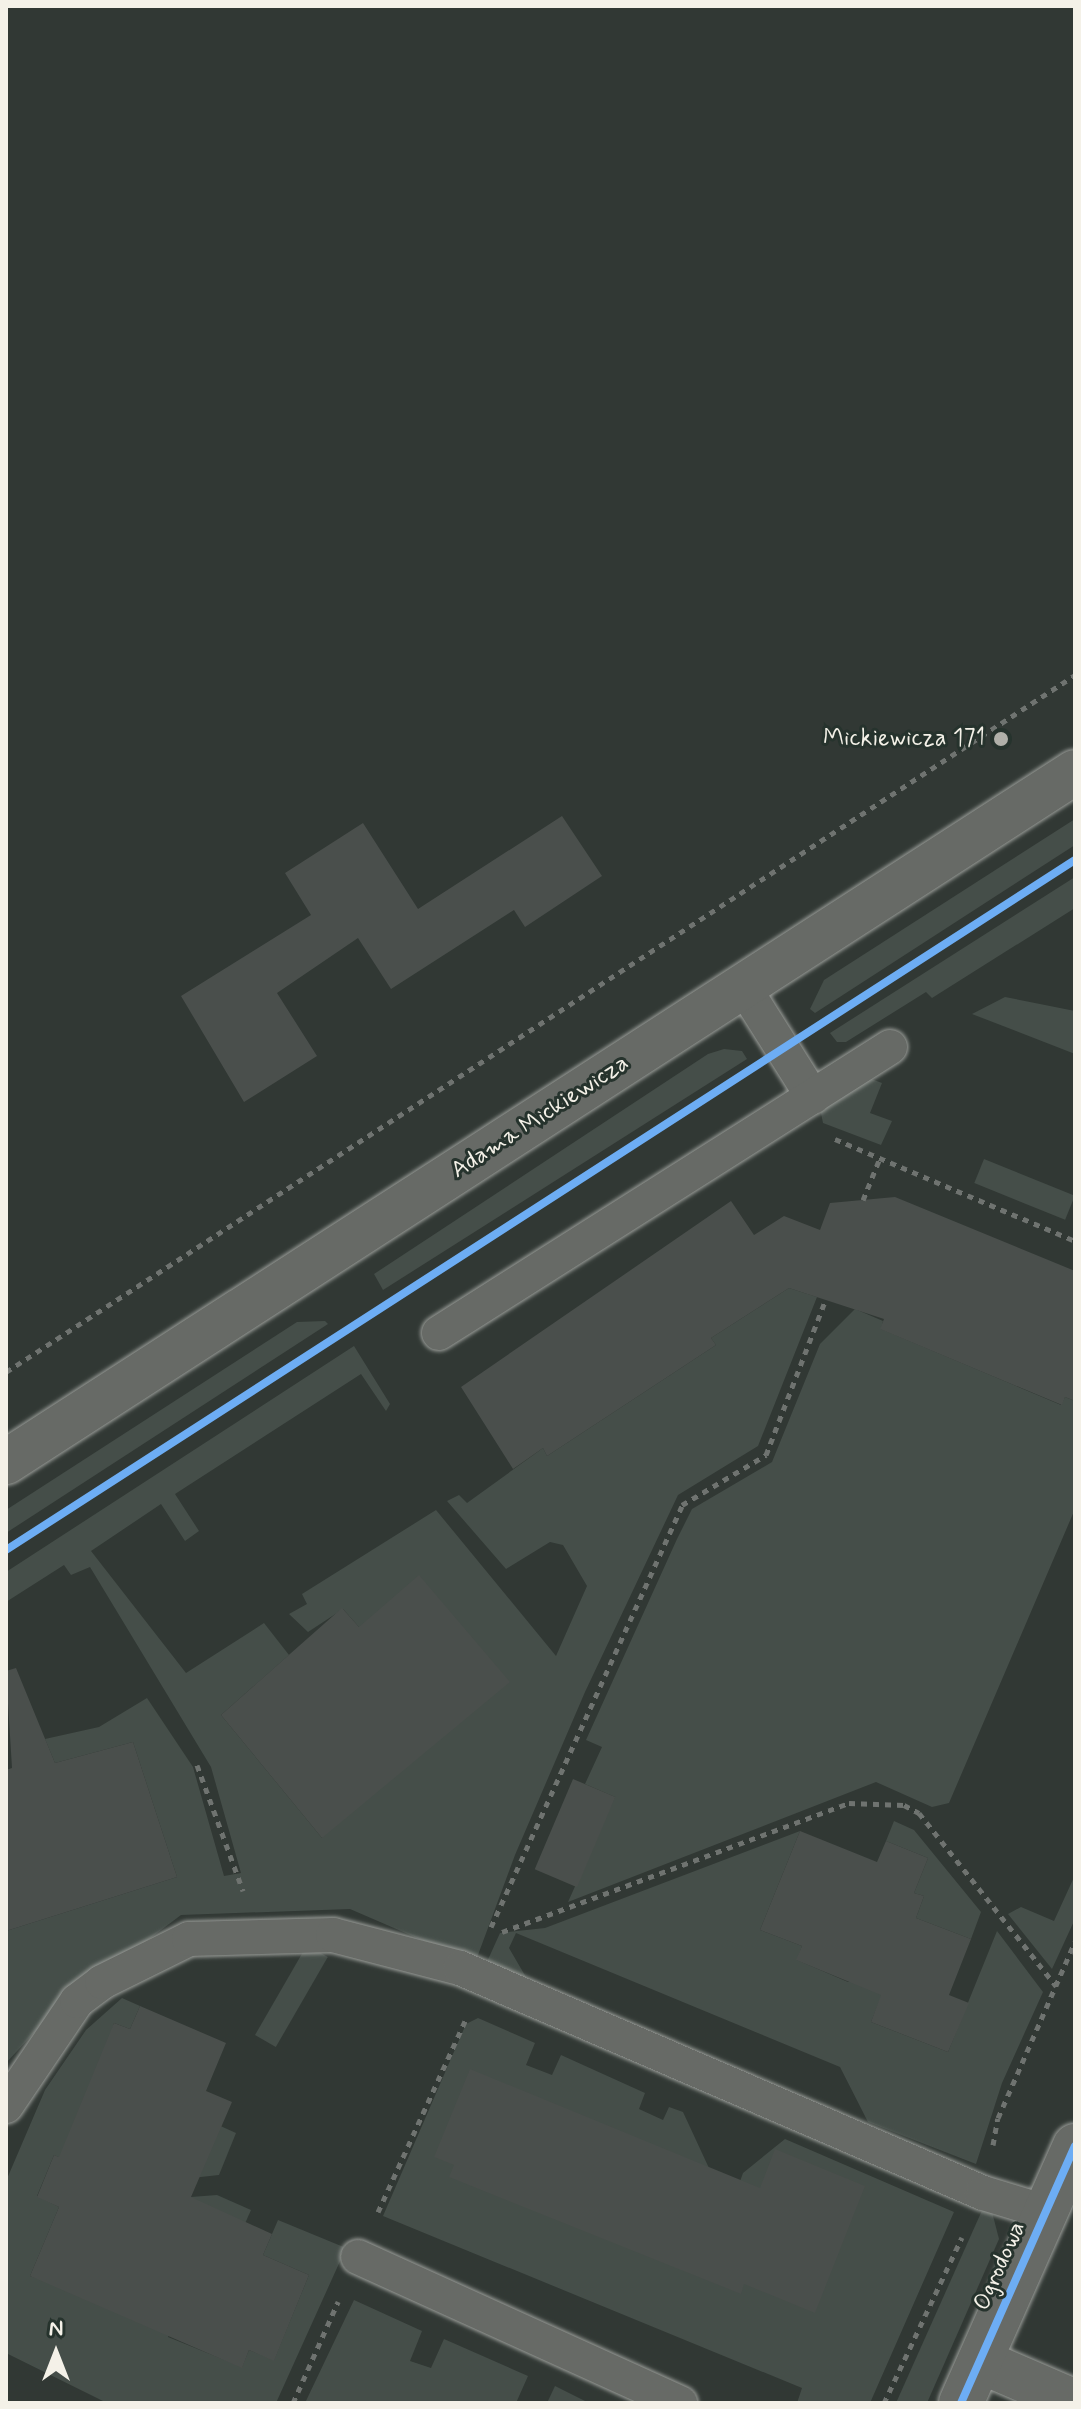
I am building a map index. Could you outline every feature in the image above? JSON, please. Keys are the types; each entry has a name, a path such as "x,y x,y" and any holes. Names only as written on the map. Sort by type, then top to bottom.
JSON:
{"main road":[{"name":"Adama Mickiewicza","path":"6,1462 1075,772"},
{"name":"Ogrodowa","path":"961,2403 1075,2146"},
{"path":"980,2361 1075,2402"}],"lane":[{"path":"743,986 813,1097"},
{"path":"439,1333 890,1047"},
{"path":"6,2106 77,2001 102,1982 189,1939 333,1935 484,1978 983,2193 1046,2212"},
{"path":"358,2257 680,2403"}],"path":[{"path":"6,1372 1075,675"},
{"path":"783,1116 1075,1241"},
{"path":"863,1200 880,1158"},
{"path":"826,1299 766,1455 682,1505 486,1939 849,1803 904,1805 919,1813 1056,1986"},
{"path":"197,1765 245,1897"},
{"path":"293,2403 484,1978"}],"shaded area":[{"path":"1075,819 1075,845 815,1013 810,1009 824,980"},
{"path":"1075,877 1075,908 932,998 926,992 846,1042 837,1042 830,1033"},
{"path":"1005,997 1075,1011 1075,1054 972,1014"},
{"path":"724,1049 742,1051 747,1059 383,1290 374,1274 708,1054"},
{"path":"866,1077 882,1083 870,1113 892,1121 881,1145 823,1123 820,1108"},
{"path":"984,1159 1075,1196 1065,1220 974,1183"},
{"path":"789,1288 817,1297 758,1446 678,1495 585,1692 515,1855 475,1963 350,1909 181,1915 56,2009 6,2063 6,1931 177,1877 133,1742 55,1763 45,1739 99,1727 147,1698 193,1767 224,1876 241,1873 211,1767 90,1567 71,1575 64,1565 6,1602 6,1572 354,1346 390,1404 386,1411 361,1374 175,1494 199,1531 185,1541 161,1504 91,1551 186,1673 264,1623 289,1655 221,1715 322,1838 359,1627 343,1609 308,1632 289,1614 307,1604 302,1594 436,1510 556,1656 587,1586 563,1545 550,1542 506,1569 447,1501 459,1495 467,1503 543,1448 547,1456 716,1345 711,1338"},
{"path":"855,1309 883,1321 881,1329 1061,1405 1065,1397 1075,1401 1075,1509 949,1803 932,1807 876,1782 568,1902 615,1797 585,1784 602,1747 586,1740 677,1539 692,1509 772,1462 820,1344"},
{"path":"325,1321 328,1324 6,1533 6,1510 297,1322"},
{"path":"894,1821 914,1830 981,1912 971,1939 916,1918 924,1896 914,1893 928,1858 886,1841"},
{"path":"800,1831 760,1930 802,1946 797,1960 848,1982 888,1980 871,2022 948,2052 997,1931 1043,1992 1002,2083 976,2164 868,2122 840,2067 516,1933 509,1948 530,1984 486,1964 500,1933 545,1928"},
{"path":"1075,1875 1075,1919 1052,1969 1008,1914 1021,1907 1054,1921"},
{"path":"307,1945 328,1957 276,2047 255,2035"},
{"path":"122,1998 140,2006 130,2029 114,2023 74,2164 54,2155 37,2196 59,2207 30,2276 173,2324 168,2337 242,2367 249,2350 274,2360 309,2275 263,2255 278,2220 346,2248 276,2403 107,2403 6,2353 6,2181 45,2090 86,2030"},
{"path":"478,2018 535,2043 526,2065 552,2075 561,2055 645,2093 639,2109 663,2120 669,2107 683,2112 721,2194 738,2187 743,2173 785,2139 954,2212 870,2403 797,2403 802,2388 383,2216 466,2024"},
{"path":"196,2115 236,2133 219,2175 173,2180"},
{"path":"217,2195 251,2210 235,2246 139,2201"},
{"path":"984,2206 991,2208 999,2239 927,2403 896,2403"},
{"path":"354,2300 422,2331 410,2361 431,2368 444,2339 528,2376 516,2403 305,2403"},
{"path":"555,2386 589,2403 547,2403"}],"building":[{"path":"562,816 602,876 525,927 514,910 391,989 358,938 277,993 317,1056 244,1102 181,996 311,915 285,873 363,823 418,909"},
{"path":"895,1197 1075,1271 1075,1401 1065,1397 1062,1405 880,1329 884,1319 789,1288 711,1338 716,1345 547,1456 543,1448 513,1469 461,1387 731,1201 754,1235 784,1216 820,1230 830,1203"},
{"path":"419,1575 510,1682 322,1838 221,1715 342,1608 359,1627"},
{"path":"16,1668 55,1763 133,1742 177,1877 6,1931 6,1770 12,1768 6,1671"},
{"path":"573,1779 615,1797 577,1887 535,1869"},
{"path":"800,1831 877,1862 886,1841 928,1858 914,1893 924,1896 916,1918 971,1939 949,1995 969,2003 948,2052 871,2022 881,1995 796,1960 802,1946 760,1930"},
{"path":"140,2006 226,2043 206,2091 232,2102 191,2197 272,2234 263,2255 309,2275 274,2361 249,2350 242,2368 30,2276 59,2207 37,2197 54,2155 59,2157 114,2023 130,2029"},
{"path":"470,2069 760,2188 775,2149 865,2186 815,2313 744,2284 741,2294 449,2177 454,2165 434,2157"}],"cycle path":[{"path":"6,1550 1075,860"},
{"path":"961,2403 1075,2146"}],"place":[{"name":"Mickiewicza 171","path":"1001,739"}]}
